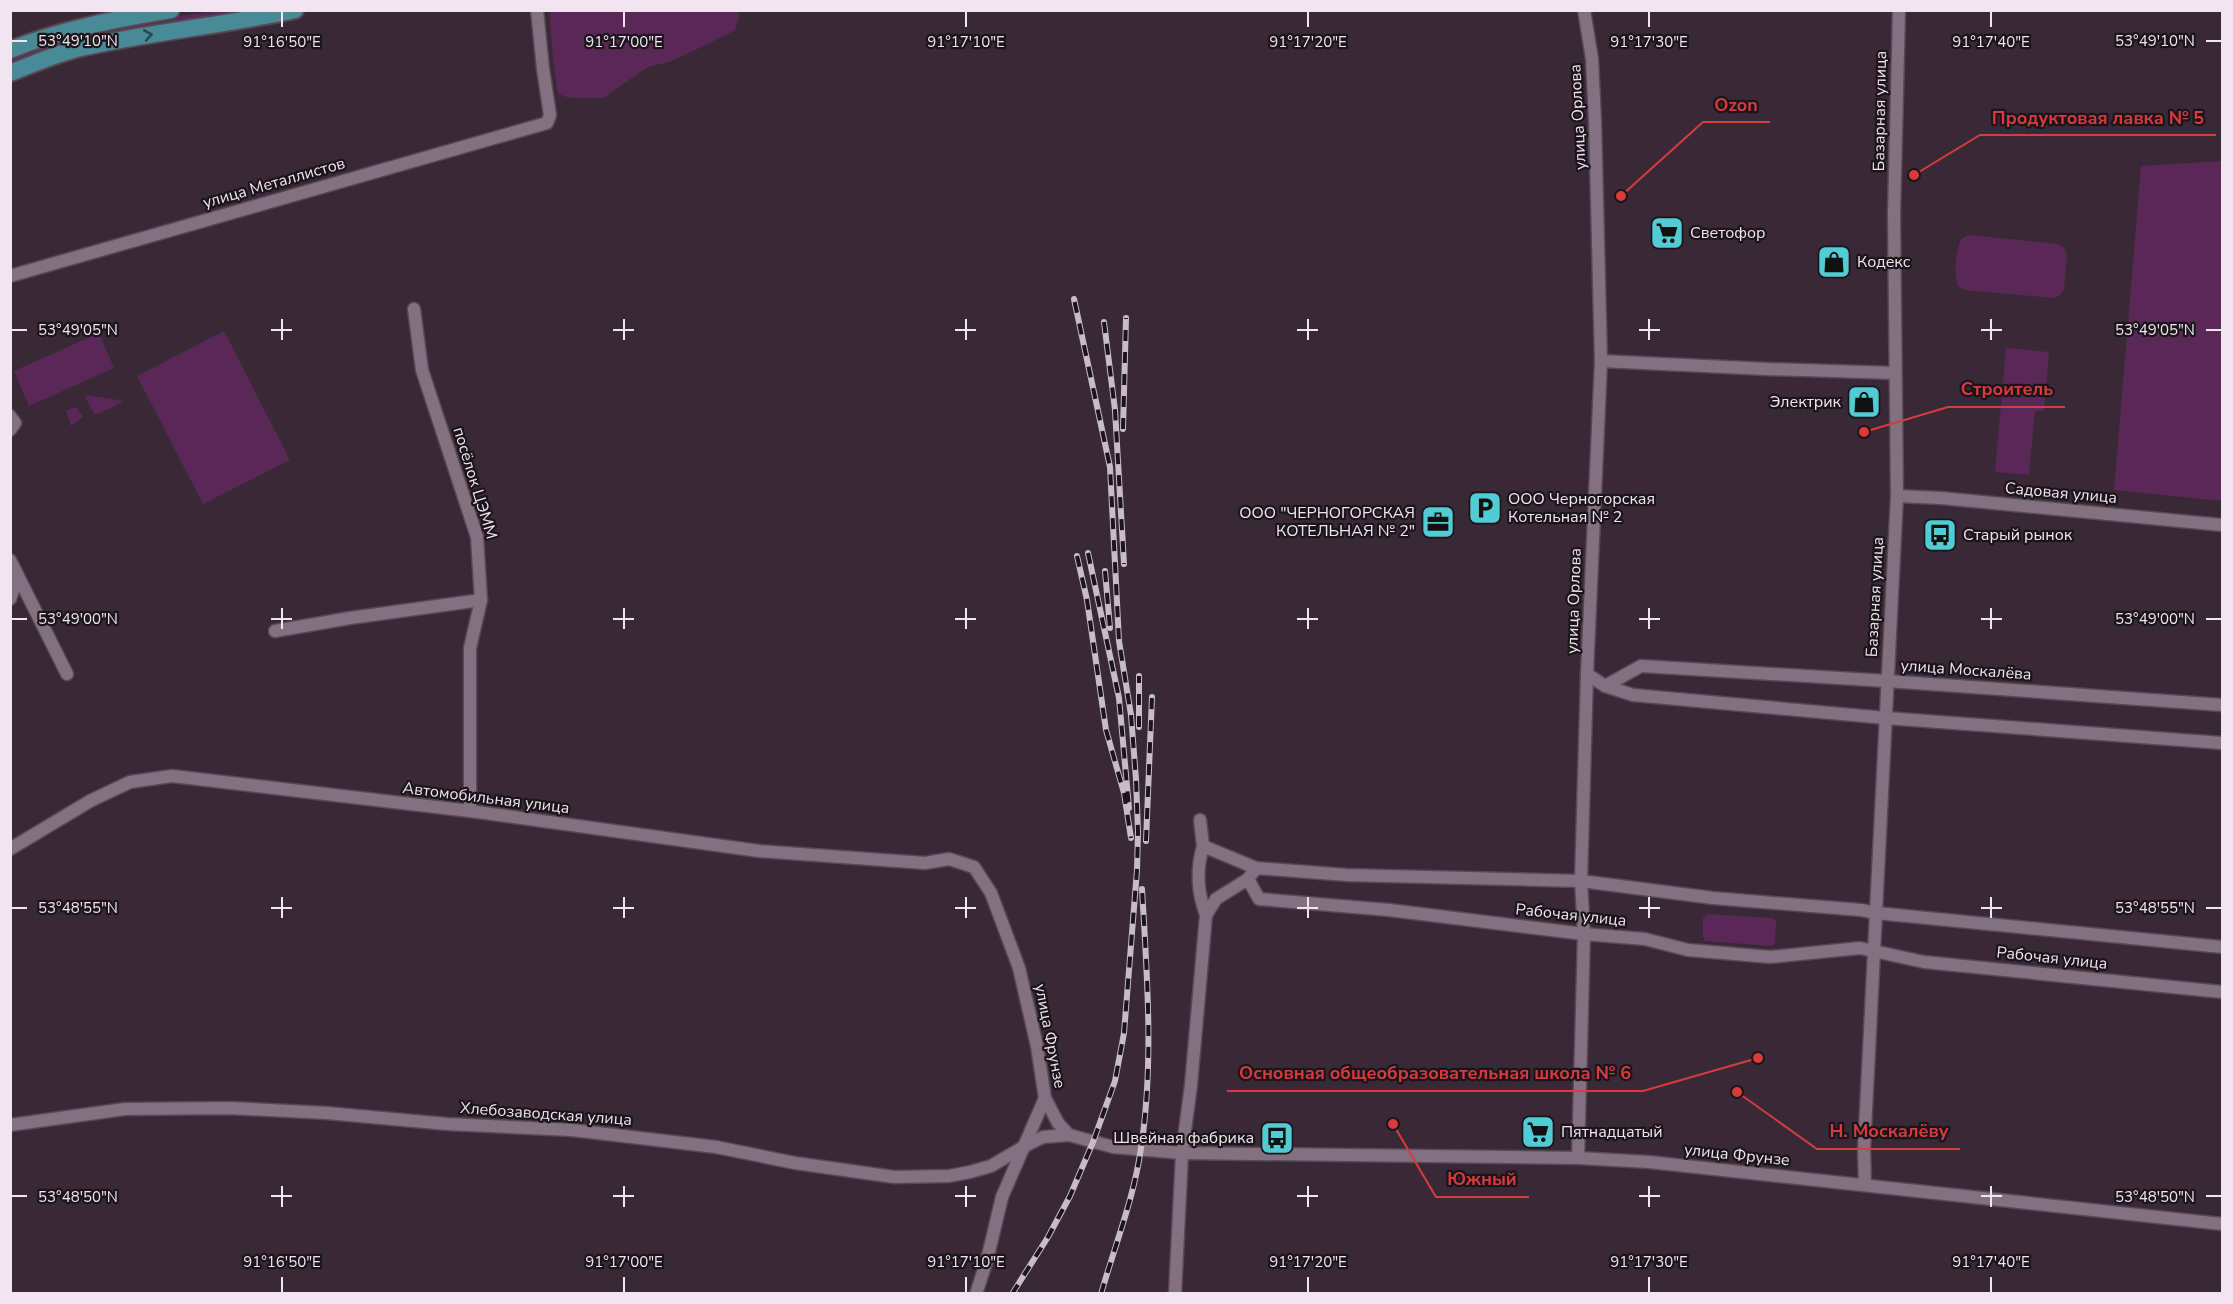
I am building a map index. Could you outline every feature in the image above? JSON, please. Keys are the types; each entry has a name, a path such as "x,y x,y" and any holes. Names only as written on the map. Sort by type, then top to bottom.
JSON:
{"main road":[{"path":"10,50 56,34 171,10"},
{"path":"10,73 73,50 107,42 256,19 295,10"}],"street":[{"name":"улица Металлистов","path":"10,276 547,123 550,115 537,10"},
{"name":"улица Орлова","path":"1578,1158 1584,934 1581,881 1587,674 1601,361 1592,59 1584,10"},
{"name":"Базарная улица","path":"1864,1184 1896,496 1894,214 1899,10"},
{"name":"посёлок ЦЭММ","path":"414,309 422,370 477,537 481,600 470,648 470,811"},
{"path":"1601,361 1895,372"},
{"path":"10,416 15,423 10,430"},
{"name":"Садовая улица","path":"1896,496 1941,498 2223,525"},
{"path":"10,560 67,674"},
{"path":"10,572 13,591 10,599"},
{"path":"275,631 481,600"},
{"name":"улица Москалёва","path":"1605,686 1641,666 2223,705"},
{"path":"1587,674 1605,686 1632,695 1886,718 2223,743"},
{"name":"Автомобильная улица","path":"10,849 110,791 130,782 172,776 470,811 759,851 925,863 949,859 974,867"},
{"path":"1175,1293 1182,1153 1191,1085 1206,915 1197,884 1198,863 1203,846 1200,820"},
{"name":"Рабочая улица","path":"1203,846 1256,868 1347,875 1581,881 1713,898 1861,910 2223,947"},
{"name":"улица Фрунзе","path":"974,867 991,893 1019,968 1037,1046 1045,1098 1058,1123 1069,1136 1122,1148 1182,1153 1578,1158 1649,1162 2223,1224"},
{"path":"1206,915 1216,899 1248,879 1256,868"},
{"name":"Рабочая улица","path":"1248,879 1259,899 1389,910 1584,934 1645,939 1688,950 1770,957 1860,948 1924,962 2223,992"},
{"path":"976,1293 987,1260 1002,1197 1045,1098"},
{"name":"Хлебозаводская улица","path":"10,1125 126,1109 229,1108 327,1113 601,1133 716,1147 795,1163 894,1177 949,1176 970,1172 991,1166 1043,1137 1069,1136"}],"shaded area":[{"path":"214,11 259,11 11,65 11,57 86,34 137,23"},
{"path":"550,11 737,11 740,14 735,30 672,61 648,67 603,98 570,98 558,94 551,42"},
{"path":"2222,161 2222,501 2114,490 2141,166"},
{"path":"1969,235 2058,244 2064,248 2067,255 2064,290 2059,296 2053,298 1964,290 1958,286 1956,281 1955,262 1962,238"},
{"path":"224,331 290,460 203,504 137,376"},
{"path":"99,333 114,368 29,406 14,371"},
{"path":"2006,348 2049,352 2044,411 2035,411 2029,475 1995,472"},
{"path":"87,395 123,402 95,415 85,397"},
{"path":"76,407 83,417 71,426 66,411"},
{"path":"1707,914 1773,918 1776,921 1775,944 1771,946 1705,941 1703,918"}],"railway":[{"path":"1012,1294 1048,1237 1070,1196 1115,1081 1124,1033 1137,870 1136,779 1131,715 1119,641 1110,467 1074,299"},
{"path":"1123,429 1126,318"},
{"path":"1104,322 1115,410 1124,564"},
{"path":"1088,553 1119,698 1129,808"},
{"path":"1077,556 1087,600 1106,730 1124,793 1131,838"},
{"path":"1105,571 1110,628"},
{"path":"1139,676 1139,727"},
{"path":"1146,841 1152,697"},
{"path":"1101,1294 1134,1185 1145,1116 1148,1019 1142,889"}],"place":[{"name":"Продуктовая лавка № 5","path":"1914,175"},
{"name":"Ozon","path":"1621,196"},
{"name":"Светофор","path":"1667,233"},
{"name":"Кодекс","path":"1834,262"},
{"name":"Электрик","path":"1864,402"},
{"name":"Строитель","path":"1864,432"},
{"name":"ООО Черногорская Котельная № 2","path":"1485,508"},
{"name":"ООО \"ЧЕРНОГОРСКАЯ КОТЕЛЬНАЯ № 2\"","path":"1438,522"},
{"name":"Старый рынок","path":"1940,535"},
{"name":"Основная общеобразовательная школа № 6","path":"1758,1058"},
{"name":"Н. Москалёву","path":"1737,1092"},
{"name":"Южный","path":"1393,1124"},
{"name":"Пятнадцатый","path":"1538,1132"},
{"name":"Швейная фабрика","path":"1277,1138"}]}
